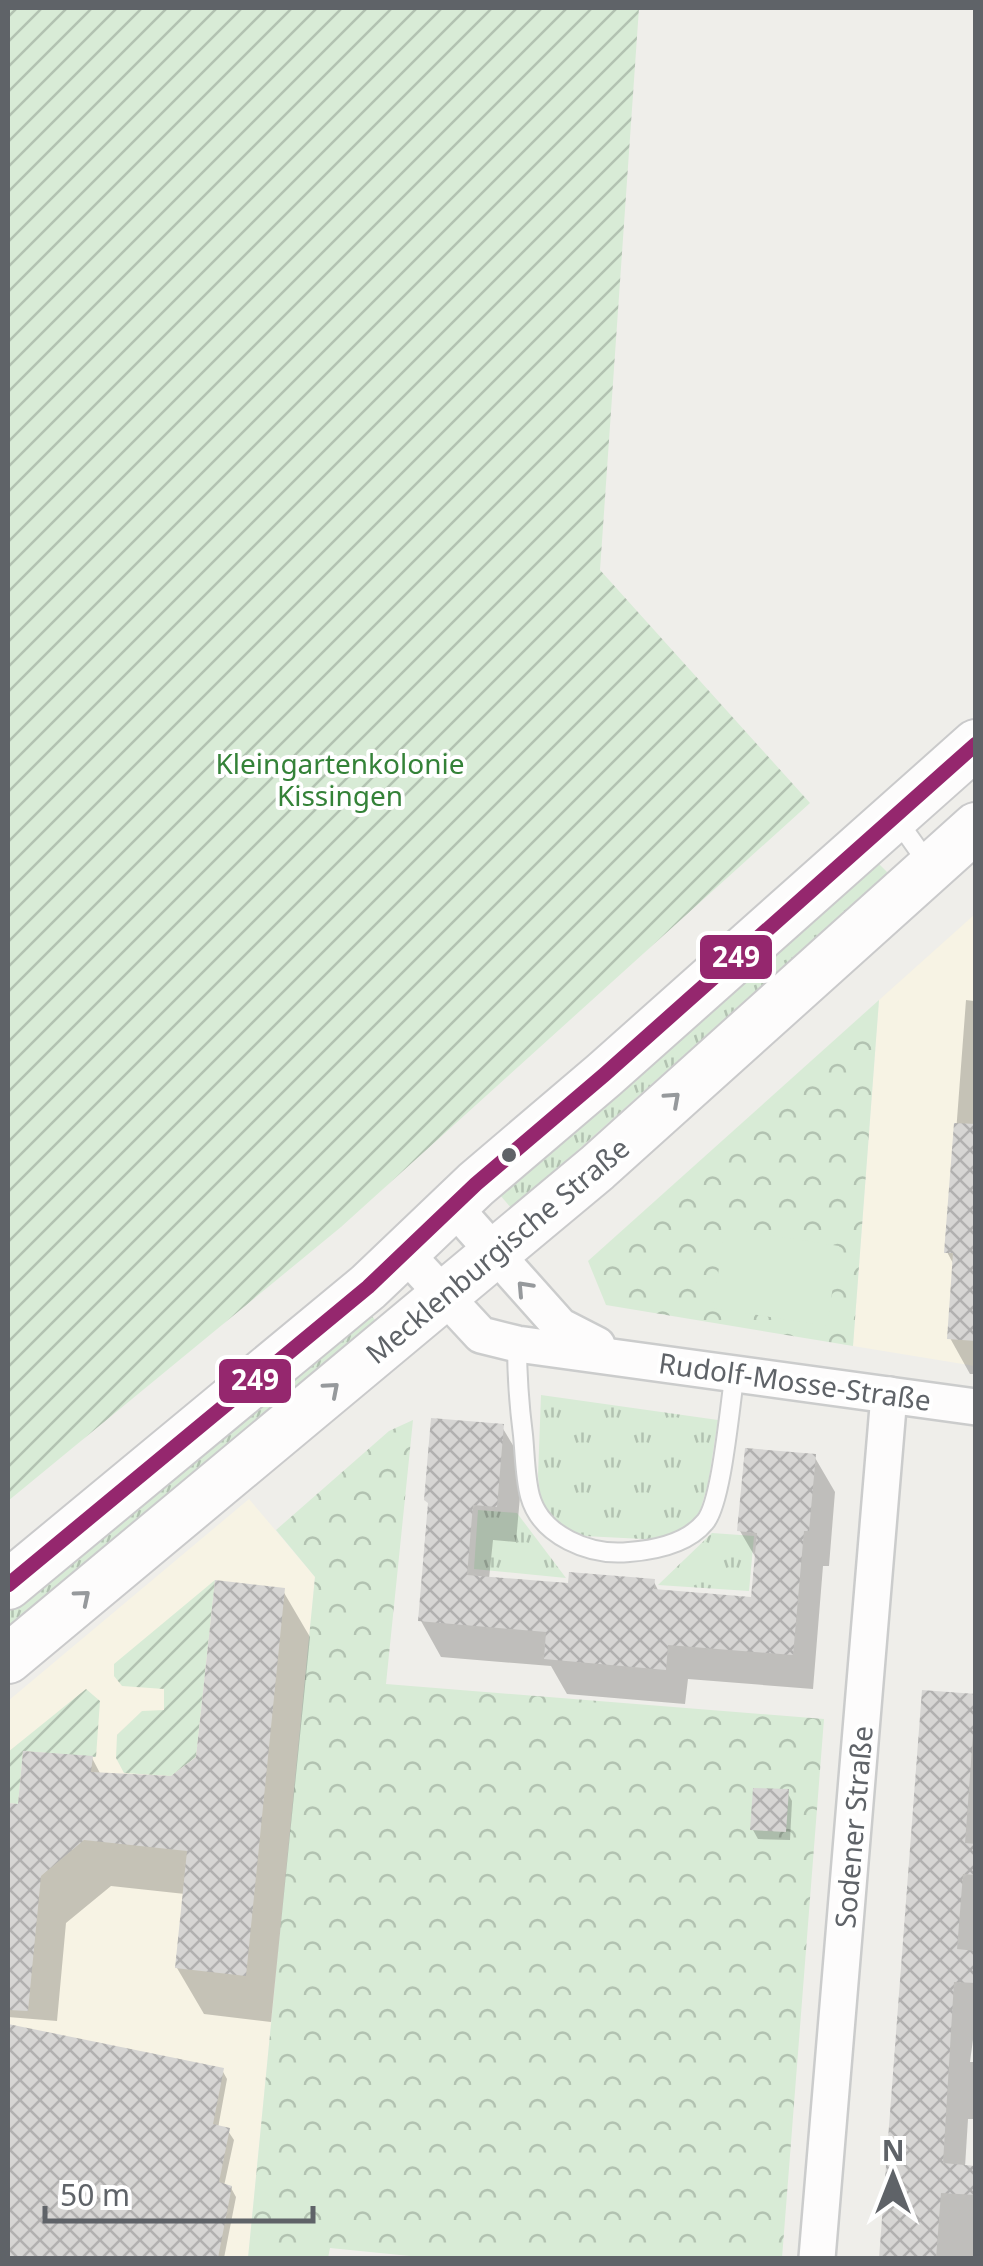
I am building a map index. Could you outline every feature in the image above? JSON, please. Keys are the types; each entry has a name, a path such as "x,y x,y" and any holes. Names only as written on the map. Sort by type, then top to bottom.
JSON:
{"main road":[{"name":"Mecklenburgische Straße","path":"8,1586 368,1286 453,1206 976,744"},
{"name":"Mecklenburgische Straße","path":"8,1660 597,1168 976,826"}],"street":[{"name":"Rudolf-Mosse-Straße","path":"453,1206 560,1326 615,1355"},
{"name":"Rudolf-Mosse-Straße","path":"404,1252 481,1335 518,1344 976,1407"},
{"name":"Sodener Straße","path":"817,2258 888,1395"}],"lane":[{"path":"895,816 931,868"},
{"path":"518,1344 517,1386 531,1499 548,1527 578,1546 620,1553 655,1550 681,1540 707,1520 719,1472 734,1372"}],"shaded area":[{"path":"975,914 975,1366 853,1346 879,1000"},
{"path":"249,1499 315,1577 248,2258 8,2258 8,1701"}],"green space":[{"name":"Kleingartenkolonie Kissingen","path":"8,8 639,8 600,570 810,803 341,1227 8,1501"},
{"path":"878,863 888,873 512,1209 500,1195"},
{"path":"879,1000 853,1346 606,1305 588,1261"},
{"path":"725,1228 839,1246 827,1326 713,1308"},
{"path":"367,1310 379,1325 8,1639 8,1612"},
{"path":"541,1395 718,1420 708,1484 700,1511 686,1529 664,1540 583,1536 559,1525 541,1503"},
{"path":"413,1420 386,1684 824,1719 782,2258 430,2258 330,2248 328,2258 248,2258 315,1577 276,1530 389,1431"},
{"path":"478,1510 517,1513 566,1578 474,1569"},
{"path":"712,1533 754,1536 749,1591 658,1585"},
{"path":"215,1580 196,1757 171,1776 124,1773 116,1758 117,1735 142,1711 164,1710 164,1689 122,1686 114,1676 114,1664"},
{"path":"86,1689 100,1701 96,1757 23,1751 18,1804 8,1803 8,1752"}],"building":[{"path":"954,1123 976,1124 976,1341 947,1339 953,1253 944,1253"},
{"path":"431,1418 504,1424 497,1507 473,1505 467,1575 568,1583 569,1572 655,1579 654,1589 751,1597 757,1533 737,1531 745,1448 816,1454 809,1531 804,1531 793,1655 668,1645 666,1670 544,1659 546,1632 418,1621"},
{"path":"215,1580 285,1588 246,1976 175,1968 187,1851 84,1840 41,1876 28,2011 8,2010 8,1803 18,1804 23,1751 93,1756 91,1772 171,1776 196,1757"},
{"path":"922,1690 976,1694 965,1843 976,1844 976,1875 963,1874 957,1949 976,1951 976,1983 954,1982 943,2163 976,2166 976,2195 941,2193 936,2258 879,2258"},
{"path":"753,1788 789,1789 786,1832 750,1830"},
{"path":"8,2024 224,2068 213,2124 230,2128 219,2182 232,2186 218,2258 8,2258"}],"transit line":[{"name":"249","path":"8,1585 368,1287 476,1184 976,744"}]}
